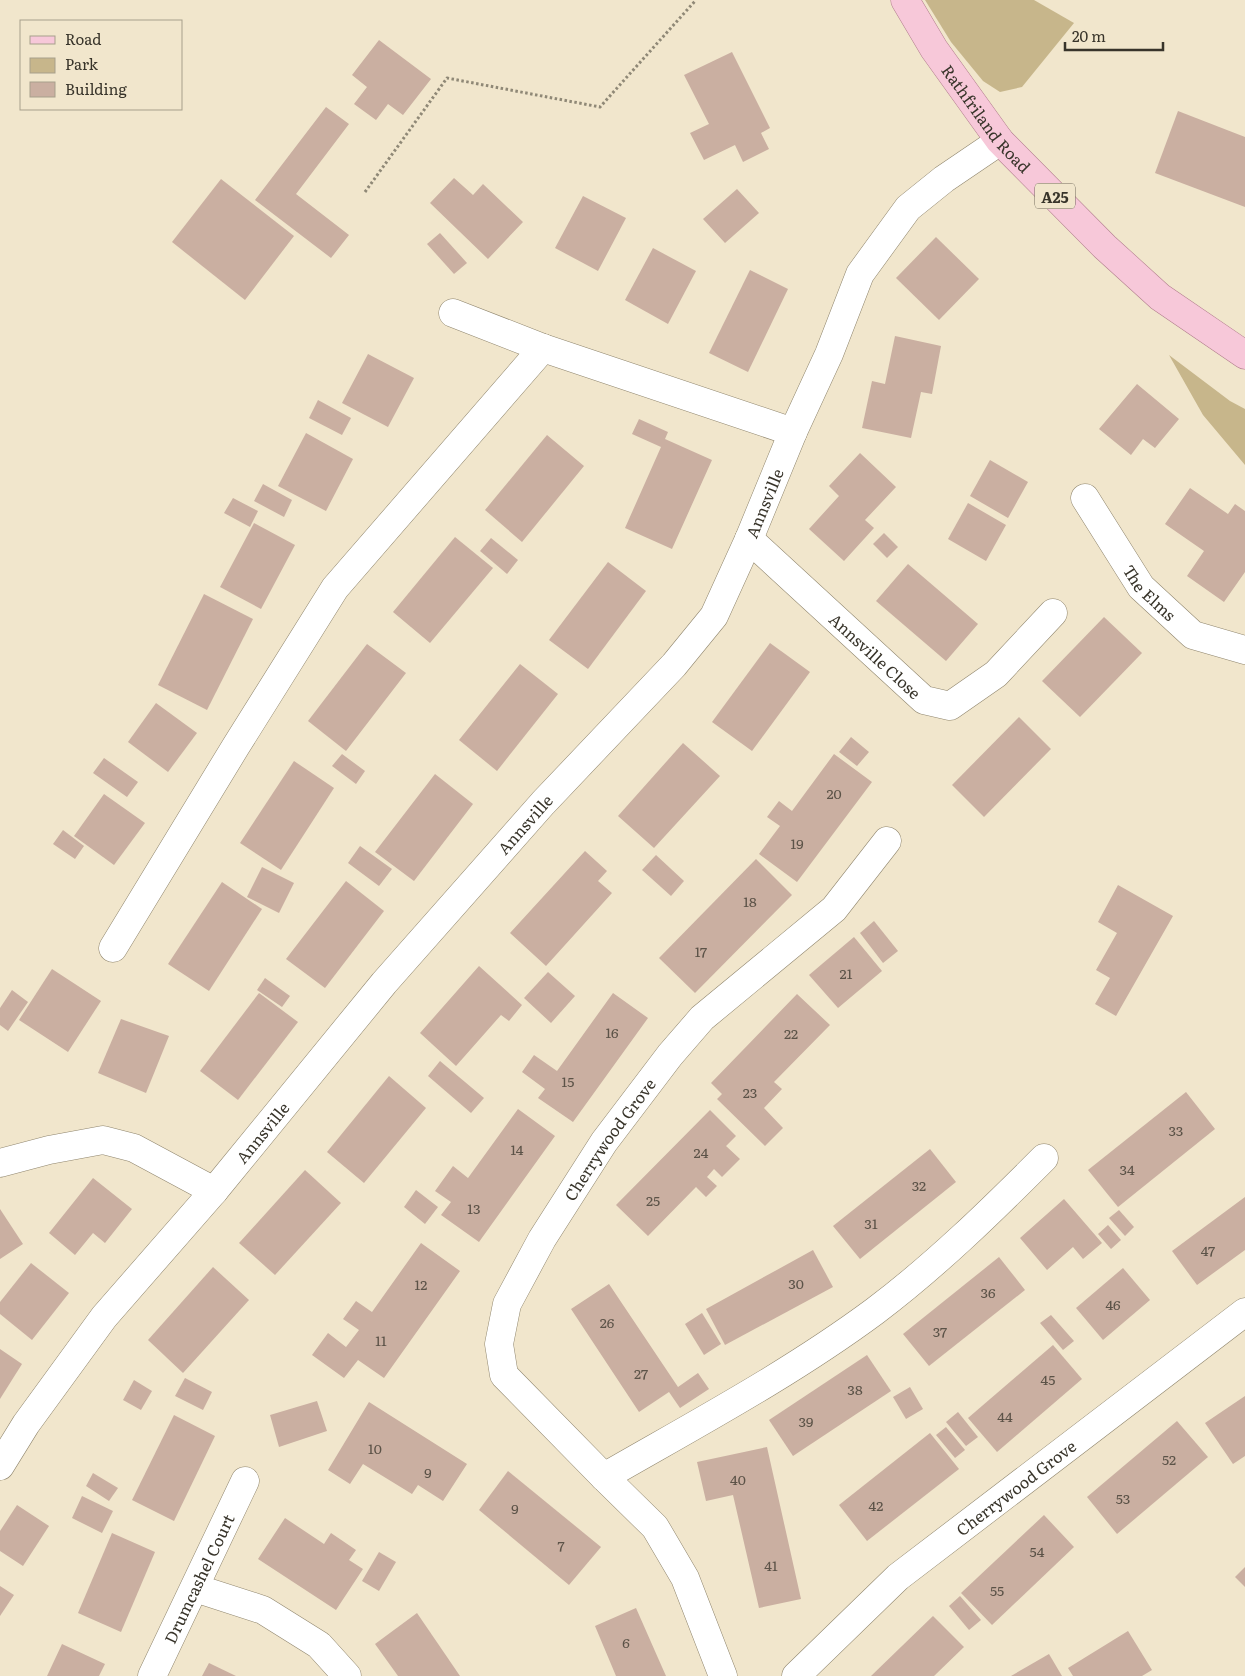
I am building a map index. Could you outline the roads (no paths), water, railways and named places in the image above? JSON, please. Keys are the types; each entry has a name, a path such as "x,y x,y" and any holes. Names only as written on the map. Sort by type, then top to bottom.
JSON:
{"main road":[{"name":"Rathfriland Road","path":"904,0 934,49 1000,141 1105,247 1160,297 1245,355"}],"street":[{"name":"Annsville","path":"0,1466 26,1424 104,1318 214,1191 384,983 542,803 674,665 714,616 749,539 793,432 829,354 860,274 908,208 944,179 1000,141"},
{"path":"454,314 543,348 793,432"},
{"path":"113,948 241,737 335,588 543,348"},
{"name":"The Elms","path":"1085,498 1141,587 1193,635 1245,650"},
{"name":"Annsville Close","path":"749,539 924,700 950,706 996,674 1053,613"},
{"name":"Cherrywood Grove","path":"723,1676 685,1578 655,1526 504,1375 499,1344 507,1304 542,1240 604,1142 670,1055 702,1018 834,909 887,841"},
{"path":"0,1163 48,1150 103,1140 134,1148 214,1191"},
{"path":"604,1477 795,1367 876,1310 930,1267 1044,1158"},
{"name":"Cherrywood Grove","path":"796,1676 898,1577 1245,1312"},
{"name":"Drumcashel Court","path":"152,1676 245,1481"},
{"path":"195,1588 263,1610 319,1645 347,1676"}]}
